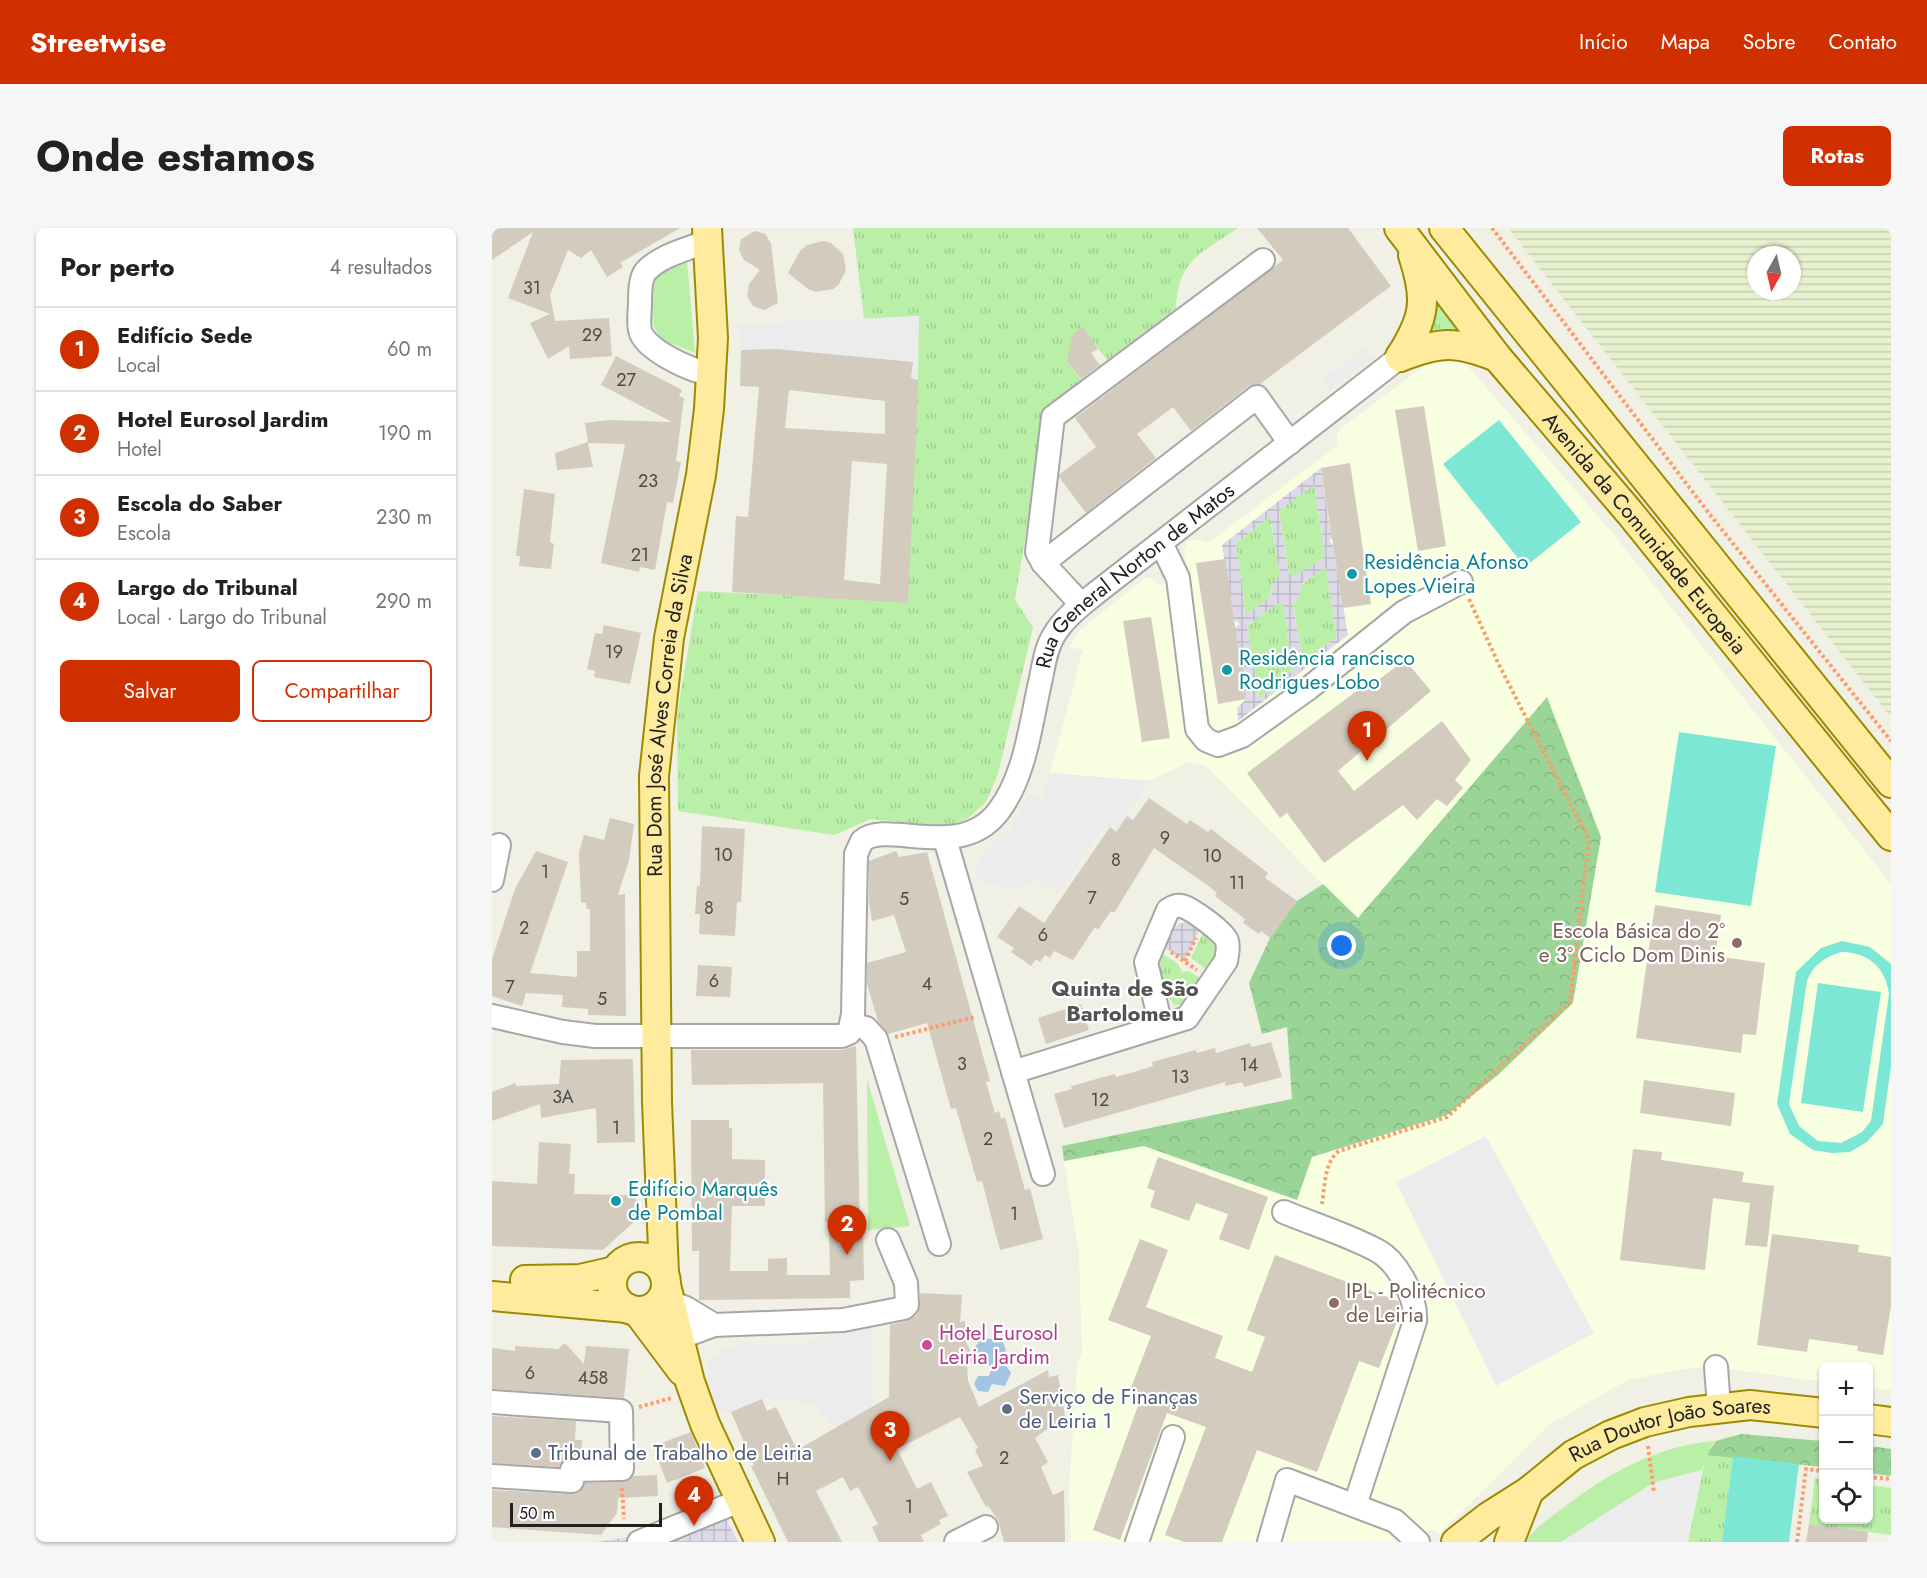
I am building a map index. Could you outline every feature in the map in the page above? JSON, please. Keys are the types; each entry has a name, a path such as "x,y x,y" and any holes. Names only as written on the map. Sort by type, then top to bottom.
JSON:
{"main road":[{"name":"Avenida da Comunidade Europeia","path":"1444,228 1891,783"},
{"name":"Avenida da Comunidade Europeia","path":"1403,233 1497,357 1630,513 1891,836"},
{"path":"1400,357 1416,332 1424,306 1422,288 1403,233"},
{"name":"Rua Dom José Alves Correia da Silva","path":"707,234 713,338 712,374 701,475 669,638 656,745 653,803 659,1206 666,1287 649,1322 686,1389 760,1542"},
{"path":"1400,357 1430,345 1444,343 1465,345 1497,357"},
{"path":"649,1322 615,1296 612,1288 623,1265 659,1206"},
{"path":"492,1278 553,1281 580,1279 646,1258 660,1267 666,1287 660,1301 645,1310 649,1322"},
{"path":"492,1296 649,1322"},
{"name":"Rua Doutor João Soares","path":"1456,1542 1488,1517 1529,1491 1573,1455 1646,1422 1719,1407 1772,1406 1819,1412"},
{"path":"1873,1420 1891,1422"},
{"name":"Rua Doutor João Soares","path":"1487,1542 1529,1491"},
{"name":"Rua Doutor João Soares","path":"1509,1542 1529,1491"}],"street":[{"path":"707,234 660,260 645,273 640,289 640,332 651,347 680,364 700,373 712,374"},
{"path":"1082,604 1043,563 1037,552 1053,417 1263,261"},
{"name":"Rua General Norton de Matos","path":"852,1025 858,847 866,838 877,835 945,838 979,828 998,812 1006,800 1024,750 1047,649 1054,635 1082,604 1400,357"},
{"path":"1043,563 1257,397 1290,442"},
{"path":"1161,543 1178,578 1197,729 1206,740 1218,745 1242,736 1309,688 1404,612 1461,582"},
{"path":"945,838 1043,1174"},
{"path":"492,880 499,846"},
{"path":"1013,1072 1187,1018 1226,961 1228,951 1227,941 1218,930 1178,906 1168,910 1147,954 1146,970 1161,1026"},
{"path":"492,1016 563,1032 595,1036 842,1036 849,1032 852,1025 866,1028 873,1033 877,1042 939,1244"},
{"path":"1284,1212 1379,1252 1397,1272 1416,1310 1415,1321 1355,1505"},
{"path":"649,1322 714,1325 843,1320 904,1308 907,1305 906,1284 888,1240"},
{"path":"666,1287 686,1308 714,1325"},
{"path":"1716,1367 1719,1407"},
{"path":"492,1402 621,1411 622,1469 573,1470 572,1481 492,1476"},
{"path":"1137,1542 1173,1437"},
{"path":"1269,1542 1287,1480 1395,1521 1418,1542"},
{"path":"639,1542 739,1501"},
{"path":"956,1542 986,1527"}],"path":[{"path":"1492,228 1711,516 1891,741"},
{"path":"1318,1226 1328,1165 1333,1155 1339,1150 1447,1117 1569,1002 1589,840 1498,664 1461,582"},
{"path":"1154,939 1212,981"},
{"path":"877,1042 995,1011"},
{"path":"621,1411 686,1389"},
{"path":"1646,1422 1654,1492"},
{"path":"622,1469 624,1520"},
{"path":"1797,1542 1806,1469 1819,1470"},
{"path":"1873,1477 1891,1479"}],"shaded area":[{"path":"1508,228 1891,228 1891,716 1889,715"},
{"path":"919,316 918,380 776,349 740,350 738,324"},
{"path":"1366,347 1374,358 1329,391 1321,381"},
{"path":"1456,358 1465,363 1614,535 1891,884 1891,1390 1873,1388 1873,1362 1819,1362 1819,1381 1716,1367 1684,1369 1628,1380 1549,1425 1440,1533 1432,1530 1424,1532 1414,1542 1071,1542 1069,1492 1077,1366 1082,1352 1079,1253 1064,1161 1144,1146 1297,1200 1312,1157 1447,1115 1547,697 1357,919 1205,765 1189,762 1149,781 1050,773 1083,650 1069,647 1079,631 1145,578 1152,578 1159,586 1189,573 1184,552 1187,541 1197,539 1208,543 1338,445 1337,434 1340,429 1432,360"},
{"path":"1499,420 1581,522 1525,567 1443,464"},
{"path":"1321,468 1330,528 1344,526 1346,532 1329,540 1333,545 1348,635 1238,721 1237,708 1246,699 1236,637 1226,633 1240,624 1234,620 1222,545","holes":["1314,485 1325,557 1295,576 1289,574 1279,511","1270,517 1280,575 1271,585 1272,595 1246,616 1236,543","1326,567 1337,637 1303,662 1293,604 1300,597 1301,584","1278,603 1283,604 1293,670 1259,699 1247,626"]},
{"path":"1679,732 1776,746 1751,906 1655,892"},
{"path":"1050,773 1149,781 1116,832 1105,825 1059,893 1037,877 1027,886 1021,887 999,886 982,881 977,877 977,864 981,857 1010,829 1028,795 1043,798"},
{"path":"1181,923 1187,923 1199,931 1185,961 1163,946 1172,929"},
{"path":"1842,941 1870,947 1891,964 1891,1066 1883,1124 1867,1142 1850,1152 1832,1153 1813,1150 1790,1134 1777,1104 1796,972 1821,948","holes":["1842,952 1868,958 1880,969 1889,994 1871,1121 1862,1132 1841,1143 1818,1141 1799,1126 1789,1104 1807,981 1816,966 1825,959"]},
{"path":"1818,983 1881,992 1863,1112 1801,1103"},
{"path":"1486,1136 1594,1333 1496,1386 1396,1182"},
{"path":"871,1325 874,1406 836,1428 813,1403 762,1399 731,1412 715,1408 707,1369 711,1359 722,1350 732,1346 800,1343"},
{"path":"982,1338 1002,1340 1006,1350 1002,1359 1011,1373 1005,1386 992,1384 988,1392 978,1391 974,1384 978,1376 989,1376 991,1370 985,1356 977,1354 975,1347"},
{"path":"1733,1456 1799,1464 1789,1542 1722,1542"},
{"path":"1702,1470 1688,1542 1561,1542 1653,1483"},
{"path":"718,1501 738,1542 598,1542 634,1536"}],"green space":[{"path":"853,228 1238,228 1203,252 1187,268 1177,292 1176,309 1107,360 1083,328 1067,361 1081,380 1046,412 1015,600 1033,627 998,774 986,802 968,818 954,824 929,825 871,819 834,835 678,811 677,715 698,591 908,602 919,316 864,319"},
{"path":"687,260 695,353 670,343 659,335 652,321 651,310 652,285 655,277"},
{"path":"1427,285 1471,340 1429,339"},
{"path":"1314,484 1325,557 1295,577 1289,574 1279,510"},
{"path":"1270,517 1280,575 1271,590 1272,595 1246,616 1236,543"},
{"path":"1326,566 1337,637 1303,662 1293,603 1297,601 1301,585"},
{"path":"1278,602 1283,604 1293,670 1259,699 1247,626"},
{"path":"1547,697 1601,837 1573,1003 1497,1076 1447,1115 1312,1157 1297,1200 1144,1146 1064,1161 1062,1146 1292,1099 1287,1027 1262,1034 1249,983 1270,938 1297,901 1323,884 1358,918"},
{"path":"1203,933 1215,946 1215,955 1207,970 1191,958"},
{"path":"1161,952 1178,964 1182,972 1189,971 1202,979 1184,1004 1175,1005 1167,995 1160,973"},
{"path":"867,1079 910,1226 868,1230"},
{"path":"1741,1434 1819,1441 1819,1467 1706,1455 1716,1441"},
{"path":"1716,1441 1711,1446 1702,1470 1653,1483 1561,1542 1526,1542 1545,1521 1613,1474 1653,1455 1694,1444"},
{"path":"1873,1447 1891,1449 1891,1476 1873,1474"},
{"path":"1706,1455 1733,1456 1722,1542 1688,1542"},
{"path":"1815,1478 1819,1478 1819,1524 1873,1524 1873,1486 1891,1488 1891,1535 1809,1524"}],"building":[{"path":"492,228 680,228 620,263 623,267 607,277 591,250 581,258 568,250 550,295 555,321 609,318 612,356 570,359 569,346 548,359 530,323 550,314 508,298 533,232 492,260"},
{"path":"1257,228 1348,228 1391,286 1260,384 1249,386 1191,431 1173,407 1137,434 1156,458 1086,513 1059,477 1096,447 1075,418 1283,260"},
{"path":"755,231 765,234 771,243 778,303 764,310 753,306 747,296 749,284 760,270 744,260 739,250 741,239"},
{"path":"823,241 831,243 843,254 846,270 839,284 833,289 816,292 808,289 788,273 800,251 807,245"},
{"path":"1083,327 1098,349 1091,353 1100,365 1081,379 1067,361 1073,334"},
{"path":"776,349 913,362 911,378 918,380 908,603 732,592 736,516 748,517 759,387 740,386 741,350","holes":["789,390 885,401 885,434 785,428","852,461 887,464 880,584 844,580"]},
{"path":"616,356 682,390 679,396 684,398 676,461 681,462 673,503 667,502 655,570 640,567 639,572 601,563 625,444 588,443 593,467 557,470 555,453 588,442 585,423 609,420 672,422 601,385"},
{"path":"1424,406 1446,546 1418,551 1395,410"},
{"path":"1350,463 1371,604 1343,608 1321,468"},
{"path":"524,489 555,494 550,542 554,544 551,569 519,566 520,556 516,556"},
{"path":"1225,559 1246,699 1218,704 1196,563"},
{"path":"1151,617 1170,738 1142,742 1123,621"},
{"path":"604,625 641,633 630,684 594,677 595,671 587,669 595,633 602,634"},
{"path":"1405,660 1431,691 1338,771 1354,791 1442,721 1471,760 1455,780 1463,788 1447,806 1437,799 1417,820 1403,805 1324,863 1287,813 1280,818 1247,773 1366,684 1369,687"},
{"path":"1149,798 1187,824 1190,820 1208,832 1211,829 1268,873 1265,878 1297,901 1270,938 1261,931 1259,934 1243,923 1245,919 1215,896 1217,893 1210,887 1154,848 1114,913 1111,911 1098,930 1095,927 1073,960 1054,951 1050,958 1045,955 1040,962 1036,959 1031,966 1011,952 1014,948 997,937 1019,906 1044,923 1110,827 1116,832 1127,816 1133,820"},
{"path":"610,818 634,824 629,860 618,895 625,894 626,1016 588,1015 588,1009 562,1007 563,995 526,993 522,1006 492,996 492,959 515,889 536,851 568,862 530,973 577,977 577,951 590,951 590,909 587,909 586,903 581,902 579,853 584,835 604,840"},
{"path":"702,826 745,829 741,902 737,902 735,936 699,934 700,914 695,914 697,886 700,886"},
{"path":"896,851 899,857 927,852 990,1081 986,1082 995,1113 999,1111 1001,1119 1005,1117 1025,1190 1030,1188 1043,1239 1000,1250 982,1181 977,1182 956,1108 951,1109 927,1023 888,1034 878,1021 867,984 867,963 906,952 894,915 872,921 869,903 869,861"},
{"path":"1655,905 1721,915 1715,956 1765,963 1756,1035 1743,1034 1741,1053 1636,1038"},
{"path":"698,965 732,967 730,997 696,996"},
{"path":"1081,1004 1089,1030 1046,1044 1038,1018"},
{"path":"1271,1042 1282,1077 1244,1087 1242,1082 1226,1086 1225,1082 1064,1128 1054,1094 1072,1089 1071,1086 1115,1074 1116,1077 1134,1072 1153,1066 1152,1062 1196,1050 1197,1053 1215,1048 1216,1053 1250,1043 1252,1047"},
{"path":"856,1046 860,1230 863,1230 864,1280 850,1281 850,1298 699,1300 699,1251 692,1251 691,1120 729,1120 729,1128 732,1128 732,1159 765,1160 765,1206 732,1206 730,1271 768,1271 768,1259 787,1258 787,1275 830,1275 829,1222 825,1222 823,1083 692,1085 691,1050 842,1050"},
{"path":"633,1059 635,1142 597,1143 596,1108 541,1118 540,1104 492,1121 492,1092 515,1083 517,1086 559,1084 561,1060"},
{"path":"1644,1080 1735,1093 1731,1126 1640,1113"},
{"name":"Edifício Marquês de Pombal","path":"539,1142 571,1144 569,1174 575,1174 574,1194 636,1195 636,1220 603,1250 492,1246 492,1181 537,1184"},
{"path":"1633,1149 1662,1152 1661,1160 1744,1172 1742,1182 1774,1186 1767,1247 1745,1245 1750,1203 1713,1198 1705,1270 1620,1260"},
{"path":"1158,1157 1268,1197 1249,1250 1219,1239 1228,1214 1196,1203 1189,1221 1150,1207 1155,1191 1147,1188"},
{"path":"1772,1234 1859,1245 1858,1252 1891,1257 1891,1306 1883,1355 1857,1351 1858,1346 1809,1339 1807,1352 1757,1345"},
{"path":"1140,1239 1168,1250 1146,1307 1223,1336 1215,1358 1252,1372 1265,1337 1247,1330 1275,1255 1398,1301 1400,1306 1401,1311 1379,1368 1359,1361 1317,1472 1257,1450 1222,1542 1184,1542 1165,1535 1206,1427 1167,1413 1120,1540 1093,1530 1139,1403 1127,1398 1151,1336 1108,1320"},
{"path":"920,1293 962,1295 960,1322 965,1321 966,1342 976,1363 967,1363 968,1381 979,1407 1048,1370 1049,1377 1058,1375 1065,1416 1035,1438 1048,1462 1041,1467 1053,1495 1064,1490 1065,1542 1004,1542 998,1520 988,1506 986,1507 967,1472 983,1466 975,1450 978,1448 960,1417 897,1449 917,1489 931,1482 948,1516 939,1520 941,1524 921,1535 924,1542 879,1542 872,1527 878,1524 858,1487 850,1491 843,1477 816,1491 842,1542 788,1542 751,1466 754,1465 731,1412 762,1399 767,1411 776,1407 797,1450 889,1397 890,1325 907,1321 917,1315"},
{"path":"565,1343 584,1364 586,1346 629,1349 624,1398 492,1389 492,1348 515,1351 515,1346 558,1349"},
{"name":"Tribunal de Trabalho de Leiria","path":"492,1416 576,1421 575,1440 582,1440 581,1456 566,1458 559,1467 492,1463"},
{"path":"691,1432 705,1468 667,1483 653,1446"},
{"path":"657,1475 658,1496 618,1498 617,1513 601,1535 492,1527 492,1490 572,1494 579,1493 585,1483 622,1482 634,1476"},
{"path":"1809,1524 1868,1532 1867,1542 1806,1542"}],"place":[{"name":"Residência Afonso Lopes Vieira","path":"1352,574"},
{"name":"Residência rancisco Rodrigues Lobo","path":"1227,670"},
{"name":"Edifício Sede","path":"1367,761"},
{"name":"Escola Básica do 2º e 3º Ciclo Dom Dinis","path":"1737,943"},
{"name":"Edifício Marquês de Pombal","path":"616,1201"},
{"name":"Hotel Eurosol Jardim","path":"847,1255"},
{"name":"IPL - Politécnico de Leiria","path":"1334,1303"},
{"name":"Hotel Eurosol Leiria Jardim","path":"927,1345"},
{"name":"Serviço de Finanças de Leiria 1","path":"1007,1409"},
{"name":"Tribunal de Trabalho de Leiria","path":"536,1453"},
{"name":"Escola do Saber","path":"890,1461"},
{"name":"Largo do Tribunal","path":"694,1526"}],"district":[{"name":"Quinta de São Bartolomeu","path":"1125,1000"}]}
